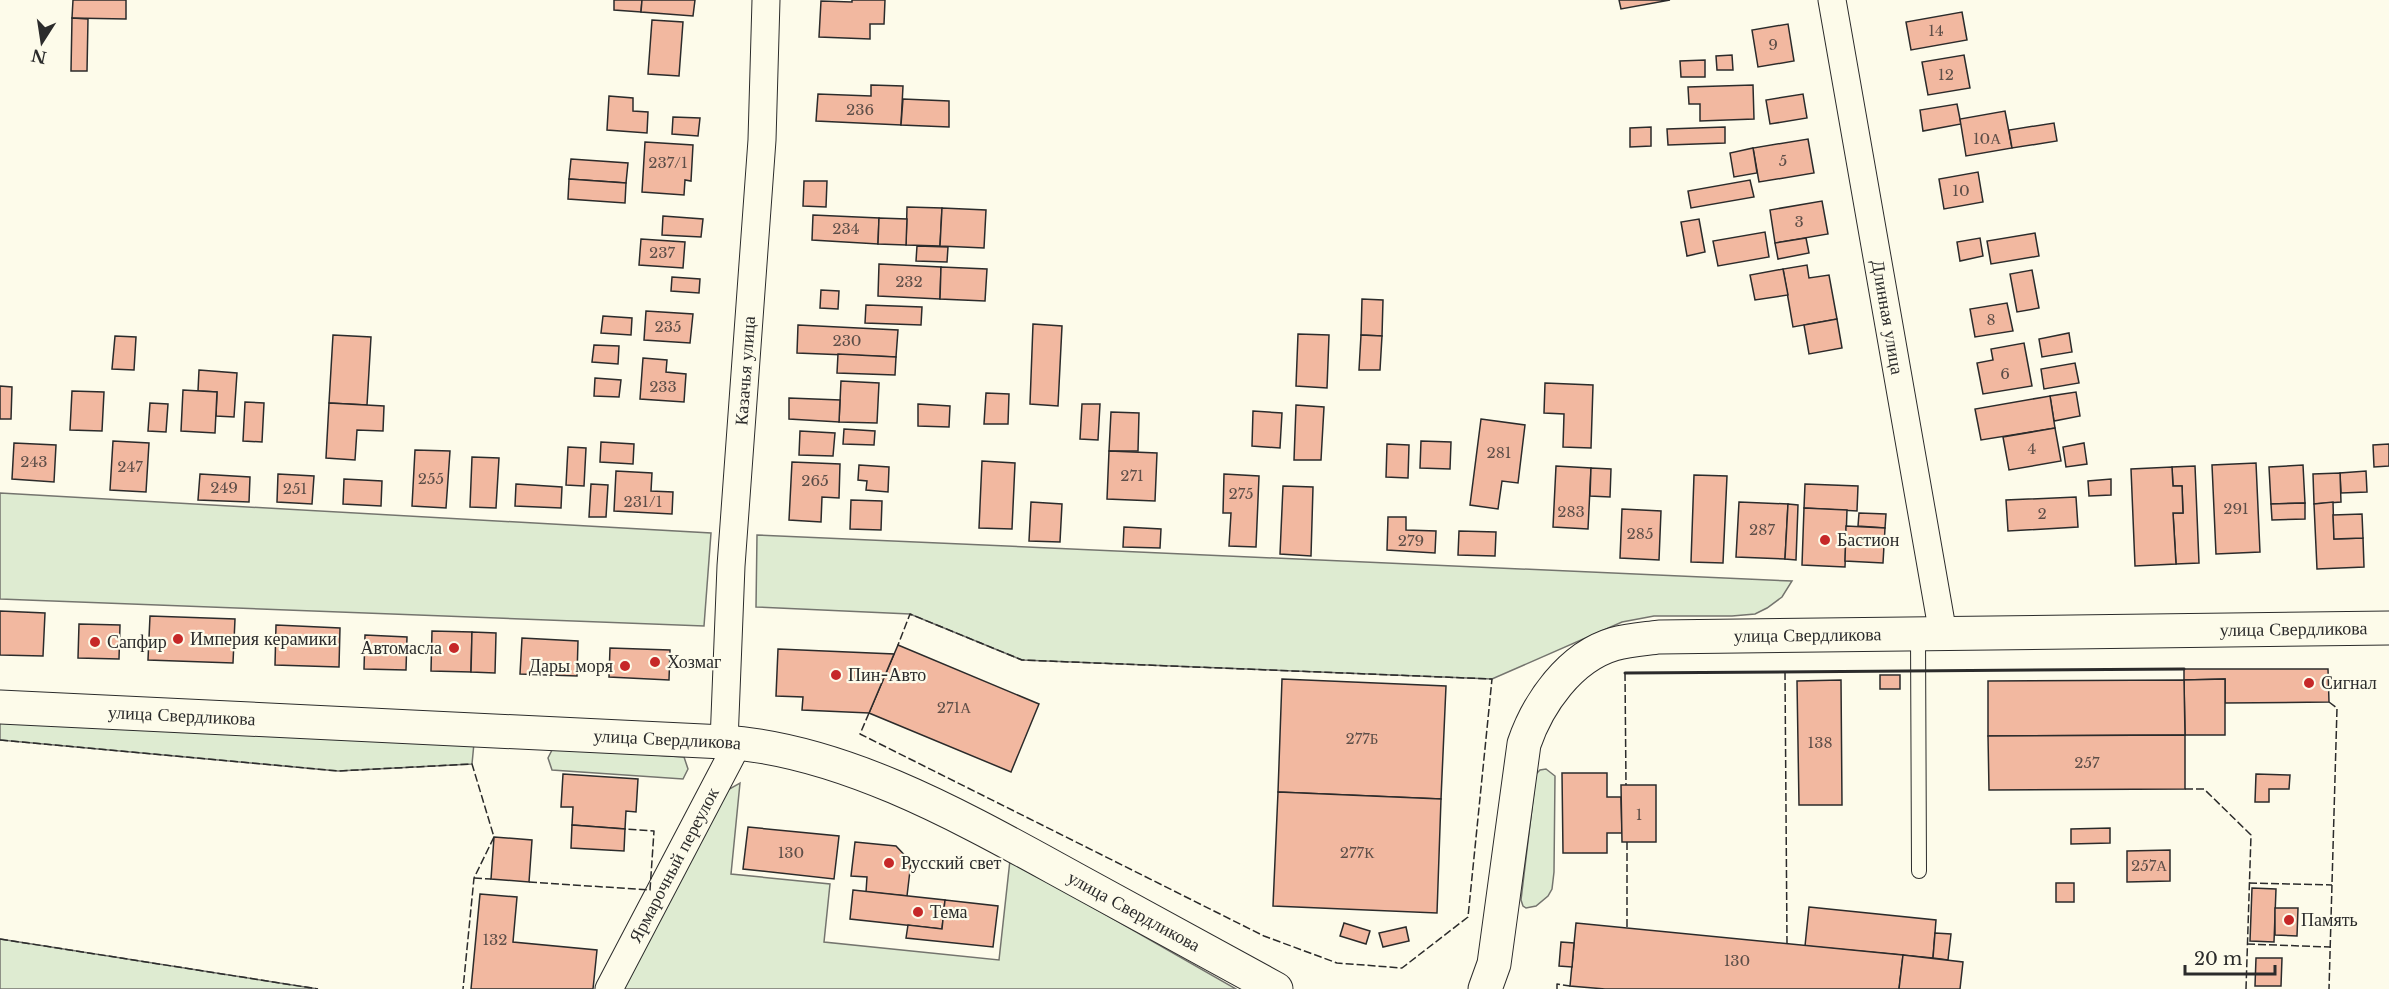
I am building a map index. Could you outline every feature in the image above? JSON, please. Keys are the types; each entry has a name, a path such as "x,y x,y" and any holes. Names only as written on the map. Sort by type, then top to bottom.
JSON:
{"street":[{"name":"Казачья улица","path":"731,742 731,566 762,140 766,0"},
{"name":"Длинная улица","path":"1832,0 1931,634"},
{"name":"улица Свердликова","path":"1485,989 1494,964 1524,744 1533,719 1544,702 1572,670 1587,657 1614,644 1659,638 2389,628"},
{"name":"улица Свердликова","path":"0,707 731,742 789,752 897,788 948,810 1276,989"},
{"name":"Ярмарочный переулок","path":"609,989 731,742"}],"lane":[{"path":"1919,871 1931,634"}],"green space":[{"path":"0,493 711,533 704,626 0,599"},
{"path":"757,535 1792,581 1782,597 1755,614 1654,616 1622,622 1492,679 1022,660 910,614 756,607"},
{"path":"0,719 474,743 472,764 338,771 0,740"},
{"path":"553,748 684,757 688,769 683,779 552,770 548,758"},
{"path":"1546,769 1555,776 1552,889 1548,896 1536,906 1526,908 1521,900 1536,774"},
{"path":"740,783 731,874 830,884 824,942 999,960 1010,860 1236,989 624,989 724,792"},
{"path":"0,939 318,989 0,989"}],"building":[{"path":"73,0 126,0 126,19 72,18"},
{"path":"614,0 642,0 641,12 614,10"},
{"path":"642,0 695,0 693,16 641,12"},
{"path":"852,0 885,0 884,24 870,24 870,39 819,37 821,1 852,2"},
{"path":"1619,0 1670,0 1621,9"},
{"path":"1962,12 1967,40 1911,50 1906,22"},
{"path":"72,18 88,19 87,71 71,71"},
{"path":"652,20 683,22 679,76 648,74"},
{"path":"1788,24 1794,61 1758,67 1752,30"},
{"path":"1732,55 1733,70 1717,70 1716,56"},
{"path":"1964,55 1970,88 1928,95 1922,62"},
{"path":"1705,60 1705,77 1681,77 1680,61"},
{"path":"871,85 903,86 901,125 816,121 818,94 871,96"},
{"path":"1753,85 1754,119 1700,121 1700,104 1689,104 1688,87"},
{"path":"1803,94 1807,118 1770,124 1766,100"},
{"path":"609,96 633,98 633,111 648,112 647,133 607,130"},
{"path":"903,99 949,101 949,127 901,125"},
{"path":"1957,104 1961,124 1923,131 1920,110"},
{"path":"2005,111 2012,148 1966,156 1960,119"},
{"path":"673,117 700,118 698,136 672,134"},
{"path":"2054,123 2057,141 2012,148 2009,130"},
{"path":"1651,127 1651,146 1630,147 1630,128"},
{"path":"1725,127 1725,143 1668,145 1667,129"},
{"path":"1808,139 1814,173 1759,182 1753,148"},
{"path":"645,142 693,145 691,181 685,180 684,195 642,192"},
{"path":"1753,148 1757,173 1734,177 1730,153"},
{"path":"571,159 628,163 626,183 569,179"},
{"path":"1978,172 1983,202 1944,209 1939,179"},
{"path":"569,179 626,183 625,203 568,199"},
{"path":"1750,180 1754,197 1691,208 1688,191"},
{"path":"804,181 827,181 826,207 803,206"},
{"path":"1822,201 1828,234 1775,243 1770,210"},
{"path":"907,207 942,208 940,246 906,245"},
{"path":"942,208 986,210 984,248 940,246"},
{"path":"813,215 879,218 878,244 812,240"},
{"path":"663,216 703,219 701,237 662,235"},
{"path":"879,218 907,219 906,245 878,244"},
{"path":"1699,219 1705,252 1687,256 1681,222"},
{"path":"1765,232 1769,257 1718,266 1713,241"},
{"path":"2035,233 2039,256 1991,264 1987,241"},
{"path":"1806,238 1809,253 1778,259 1775,243"},
{"path":"1980,238 1983,256 1960,261 1957,242"},
{"path":"641,239 685,242 683,268 639,265"},
{"path":"917,246 948,247 947,262 916,261"},
{"path":"879,264 941,267 940,299 878,296"},
{"path":"1807,265 1809,278 1829,275 1837,319 1793,327 1783,269"},
{"path":"941,267 987,269 985,301 940,299"},
{"path":"1783,269 1788,295 1755,300 1750,275"},
{"path":"2032,270 2039,308 2017,312 2010,274"},
{"path":"672,277 700,279 699,293 671,291"},
{"path":"821,290 839,291 838,309 820,308"},
{"path":"1362,299 1383,300 1382,336 1361,335"},
{"path":"2007,303 2013,331 1975,337 1970,309"},
{"path":"866,305 922,307 921,325 865,323"},
{"path":"646,311 693,314 690,343 644,340"},
{"path":"603,316 632,318 631,335 601,333"},
{"path":"1837,319 1842,348 1809,354 1804,325"},
{"path":"1033,324 1062,326 1058,406 1030,404"},
{"path":"798,325 898,330 896,357 797,353"},
{"path":"2069,333 2072,352 2042,357 2039,339"},
{"path":"1298,334 1329,335 1327,388 1296,386"},
{"path":"333,335 371,337 367,405 329,403"},
{"path":"1361,335 1382,336 1380,370 1359,370"},
{"path":"115,336 136,337 134,370 112,369"},
{"path":"2024,343 2032,386 1983,394 1977,363 1993,360 1991,349"},
{"path":"594,345 619,346 618,364 592,362"},
{"path":"838,354 896,357 895,375 837,373"},
{"path":"643,358 667,360 666,372 686,374 684,402 640,399"},
{"path":"2075,363 2079,383 2044,389 2041,369"},
{"path":"199,370 237,373 234,417 216,416 217,392 198,391"},
{"path":"595,378 621,380 619,397 594,396"},
{"path":"841,381 879,383 877,423 839,422"},
{"path":"1545,383 1593,385 1591,448 1563,447 1564,414 1544,413"},
{"path":"0,386 12,387 11,419 0,419"},
{"path":"183,390 217,392 215,433 181,431"},
{"path":"72,391 104,392 102,431 70,430"},
{"path":"2076,392 2080,416 2054,421 2050,396"},
{"path":"986,393 1009,394 1008,424 984,424"},
{"path":"2050,396 2055,428 1981,440 1975,409"},
{"path":"789,398 840,400 839,422 789,419"},
{"path":"245,402 264,403 262,442 243,441"},
{"path":"150,403 168,404 166,432 148,431"},
{"path":"329,403 384,406 383,431 357,430 355,460 326,458"},
{"path":"918,404 950,406 949,427 918,426"},
{"path":"1082,404 1100,404 1098,440 1080,439"},
{"path":"1296,405 1324,407 1321,460 1294,460"},
{"path":"1253,411 1282,413 1280,448 1252,446"},
{"path":"1111,412 1139,413 1138,451 1109,451"},
{"path":"1481,419 1525,425 1518,483 1502,481 1498,509 1470,505"},
{"path":"2055,428 2061,461 2009,470 2003,437"},
{"path":"844,429 875,431 874,445 843,444"},
{"path":"800,431 835,433 833,456 799,455"},
{"path":"113,441 149,443 146,492 110,490"},
{"path":"1421,441 1451,442 1450,469 1420,468"},
{"path":"601,442 634,444 633,464 600,462"},
{"path":"14,443 56,445 54,482 12,479"},
{"path":"2084,443 2087,464 2066,467 2063,447"},
{"path":"1387,444 1409,445 1408,478 1386,477"},
{"path":"2389,444 2389,466 2374,467 2373,445"},
{"path":"568,447 586,448 584,486 566,485"},
{"path":"415,450 450,451 446,508 412,506"},
{"path":"1109,451 1157,453 1155,501 1107,499"},
{"path":"472,457 499,458 496,508 470,507"},
{"path":"982,461 1015,463 1012,529 979,528"},
{"path":"792,462 840,464 839,498 822,497 821,522 789,520"},
{"path":"2256,463 2260,552 2216,554 2212,465"},
{"path":"859,465 889,467 888,492 866,490 867,481 858,480"},
{"path":"2303,465 2305,503 2271,504 2269,467"},
{"path":"1556,466 1591,468 1588,529 1553,527"},
{"path":"2195,466 2199,563 2176,564 2173,513 2183,513 2182,486 2173,486 2172,467"},
{"path":"2172,467 2173,486 2182,486 2183,513 2173,513 2176,564 2135,566 2131,469"},
{"path":"1591,468 1611,469 1610,497 1590,496"},
{"path":"616,471 652,473 651,491 673,492 672,514 614,511"},
{"path":"2366,471 2367,492 2341,493 2340,473"},
{"path":"2340,473 2341,502 2314,504 2313,474"},
{"path":"200,474 250,477 249,502 198,500"},
{"path":"278,474 314,476 312,504 277,502"},
{"path":"1224,474 1259,476 1256,547 1229,546 1231,513 1223,513"},
{"path":"1694,475 1727,476 1723,563 1691,562"},
{"path":"344,479 382,481 381,506 343,504"},
{"path":"2111,479 2111,495 2089,496 2088,481"},
{"path":"516,484 562,487 561,508 515,506"},
{"path":"591,484 608,485 606,517 589,517"},
{"path":"1805,484 1858,486 1857,511 1804,508"},
{"path":"1283,486 1313,487 1311,556 1280,554"},
{"path":"2076,497 2078,527 2008,531 2006,500"},
{"path":"851,500 882,501 881,530 850,529"},
{"path":"1031,502 1062,504 1060,542 1029,541"},
{"path":"1739,502 1788,504 1785,559 1736,557"},
{"path":"2333,502 2334,539 2363,538 2364,567 2317,569 2314,504"},
{"path":"2305,503 2305,519 2272,520 2271,504"},
{"path":"1788,504 1798,505 1796,560 1785,559"},
{"path":"1804,508 1847,510 1845,567 1802,565"},
{"path":"1622,509 1661,511 1659,560 1620,558"},
{"path":"1859,513 1886,514 1885,528 1858,526"},
{"path":"2362,514 2363,538 2334,539 2333,515"},
{"path":"1388,517 1406,517 1406,530 1436,531 1435,553 1387,550"},
{"path":"1846,526 1885,528 1883,563 1845,561"},
{"path":"1124,527 1161,529 1160,548 1123,547"},
{"path":"1459,531 1496,532 1495,556 1458,555"},
{"path":"0,611 45,613 43,656 0,655"},
{"path":"150,616 235,619 233,663 148,660"},
{"path":"79,624 120,625 119,659 78,658"},
{"path":"276,625 340,628 339,667 275,665"},
{"path":"432,631 472,632 471,672 431,671"},
{"path":"472,632 496,633 495,673 471,672"},
{"path":"365,635 407,637 406,670 364,669"},
{"path":"522,638 578,641 577,676 520,674"},
{"path":"898,645 1039,704 1011,772 869,713"},
{"path":"610,648 670,650 669,680 609,677"},
{"path":"778,649 894,654 869,713 802,710 803,697 776,696"},
{"path":"2184,669 2328,669 2329,702 2225,703 2225,679 2184,680"},
{"path":"1880,675 1900,675 1900,689 1880,689"},
{"path":"1282,679 1446,686 1441,799 1278,792"},
{"path":"2225,679 2225,735 2185,735 2184,680"},
{"path":"1841,680 1842,805 1799,805 1797,681"},
{"path":"2184,680 2185,735 1988,736 1988,681"},
{"path":"2185,735 2185,789 1989,790 1988,736"},
{"path":"1562,773 1607,773 1607,797 1621,797 1622,833 1607,833 1607,853 1563,853"},
{"path":"563,774 638,779 636,812 626,811 625,829 572,825 573,807 561,807"},
{"path":"2256,774 2290,775 2289,789 2269,789 2269,802 2255,802"},
{"path":"1621,785 1656,785 1656,842 1622,842"},
{"path":"1278,792 1441,799 1437,913 1273,906"},
{"path":"572,825 625,829 624,851 571,848"},
{"path":"748,827 839,836 834,879 743,869"},
{"path":"2110,828 2110,843 2071,844 2071,829"},
{"path":"494,837 532,840 529,882 491,879"},
{"path":"855,842 896,846 911,862 907,896 866,892 867,877 851,876"},
{"path":"2170,850 2170,881 2127,882 2127,851"},
{"path":"2056,883 2074,883 2074,902 2056,902"},
{"path":"2252,888 2276,889 2274,942 2250,941"},
{"path":"853,890 945,900 942,929 850,919"},
{"path":"480,894 517,897 513,942 597,950 593,989 471,989"},
{"path":"945,900 998,906 993,947 906,938 908,925 942,929"},
{"path":"1809,907 1936,920 1933,958 1805,946"},
{"path":"2275,908 2298,908 2297,936 2275,935"},
{"path":"1344,923 1370,931 1366,944 1340,936"},
{"path":"1576,923 1903,955 1899,989 1605,989 1570,986"},
{"path":"1406,927 1409,941 1383,947 1379,933"},
{"path":"1935,933 1951,934 1948,960 1933,958"},
{"path":"1561,942 1574,943 1572,967 1559,966"},
{"path":"1903,955 1963,962 1960,989 1899,989"},
{"path":"2256,958 2282,958 2281,986 2255,986"}],"fence":[{"path":"869,713 860,734 1264,936 1337,963 1402,968 1468,917 1492,679 1022,660 910,614 898,645"},
{"path":"1785,672 1787,944"},
{"path":"1625,673 1626,785"},
{"path":"2329,702 2337,708 2329,989"},
{"path":"0,740 338,771 472,764 494,837 474,878 463,989"},
{"path":"2185,789 2204,789 2251,835 2246,989"},
{"path":"529,882 650,890 654,831 625,829"},
{"path":"1627,842 1627,928"},
{"path":"474,878 491,879"},
{"path":"2249,883 2332,885"},
{"path":"0,939 318,989"},
{"path":"2247,944 2330,947"},
{"path":"1557,989 1557,984 1570,986"}],"wall":[{"path":"1625,673 2184,669"}],"place":[{"name":"Бастион","path":"1825,540"},
{"name":"Империя керамики","path":"178,639"},
{"name":"Сапфир","path":"95,642"},
{"name":"Автомасла","path":"454,648"},
{"name":"Хозмаг","path":"655,662"},
{"name":"Дары моря","path":"625,666"},
{"name":"Пин-Авто","path":"836,675"},
{"name":"Сигнал","path":"2309,683"},
{"name":"Русский свет","path":"889,863"},
{"name":"Тема","path":"918,912"},
{"name":"Память","path":"2289,920"}]}
